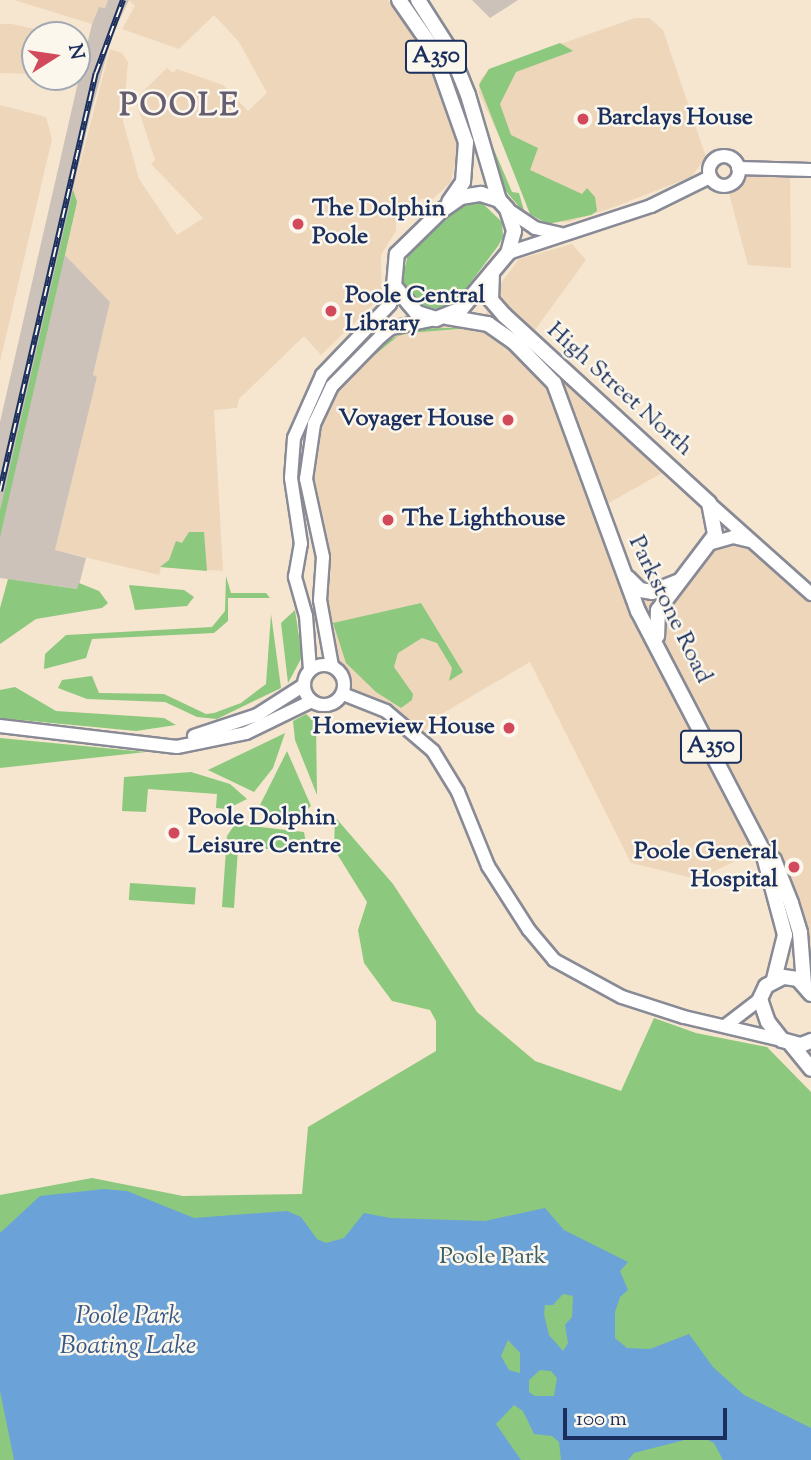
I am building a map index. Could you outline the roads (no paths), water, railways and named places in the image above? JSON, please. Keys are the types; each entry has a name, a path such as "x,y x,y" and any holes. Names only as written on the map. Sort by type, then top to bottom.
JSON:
{"main road":[{"name":"A350","path":"399,0 433,49 466,142 463,181 441,211 397,254 394,286 417,313 442,318"},
{"name":"A350","path":"418,0 450,50 468,95 514,231 508,253"},
{"path":"719,157 732,159 738,168 736,180 727,186 710,177 711,164 719,157"},
{"path":"738,168 811,170"},
{"path":"343,694 343,677 332,666 321,616 323,557 306,479 314,424 332,386 391,328 442,318 461,309 508,253 651,206 710,177"},
{"name":"A350","path":"441,211 472,195 503,205"},
{"path":"503,205 535,228 564,236"},
{"name":"High Street North","path":"492,272 488,291 504,315 709,503"},
{"path":"124,742 177,738 226,728 304,685 310,670 306,616 295,577 301,544 291,478 294,438 321,375 390,304 394,286"},
{"name":"High Street North","path":"442,318 488,324 514,342 554,383"},
{"name":"Parkstone Road","path":"554,383 620,568 762,849 785,935 774,979"},
{"path":"709,503 715,526 712,543 733,537 754,543"},
{"path":"709,503 811,594"},
{"name":"A350","path":"659,645 654,619 712,543"},
{"name":"A350","path":"620,568 640,590 652,593 682,580"},
{"path":"310,670 332,666"},
{"path":"304,685 312,701"},
{"path":"0,726 177,747 223,739 312,701 331,704 343,694"},
{"path":"343,694 387,711 433,751 458,792 488,866 528,930 554,960 622,997 787,1042 811,1041"},
{"name":"Parkstone Road","path":"762,849 774,860 792,905 807,989"},
{"path":"725,1026 760,999 774,979 792,978 807,989"},
{"path":"760,999 762,1011 811,1069"}],"water":[{"name":"Poole Park Boating Lake","path":"104,1189 127,1191 194,1218 287,1211 301,1217 317,1239 326,1243 344,1238 364,1213 390,1218 485,1221 545,1208 564,1230 628,1262 620,1271 628,1290 620,1297 615,1312 615,1338 627,1348 650,1349 689,1334 713,1367 744,1395 811,1428 811,1460 723,1460 714,1443 700,1436 634,1453 628,1460 561,1460 559,1442 552,1436 534,1434 523,1411 514,1405 496,1424 521,1460 14,1460 0,1391 0,1233 40,1196","holes":["563,1294 573,1296 572,1317 565,1325 568,1343 563,1351 549,1335 544,1314 545,1305 553,1305","508,1340 520,1353 520,1373 509,1370 501,1356","540,1370 551,1371 557,1378 554,1396 535,1396 529,1392 529,1380"]}],"railway":[{"path":"0,491 96,73 123,0"}],"place":[{"name":"Barclays House","path":"583,119"},
{"name":"The Dolphin Poole","path":"298,224"},
{"name":"Poole Central Library","path":"331,311"},
{"name":"Voyager House","path":"508,420"},
{"name":"The Lighthouse","path":"388,520"},
{"name":"Homeview House","path":"509,728"},
{"name":"Poole Dolphin Leisure Centre","path":"174,833"},
{"name":"Poole General Hospital","path":"794,867"}],"district":[{"name":"POOLE","path":"180,107"}],"park label":[{"name":"Poole Park","path":"493,1258"}]}
